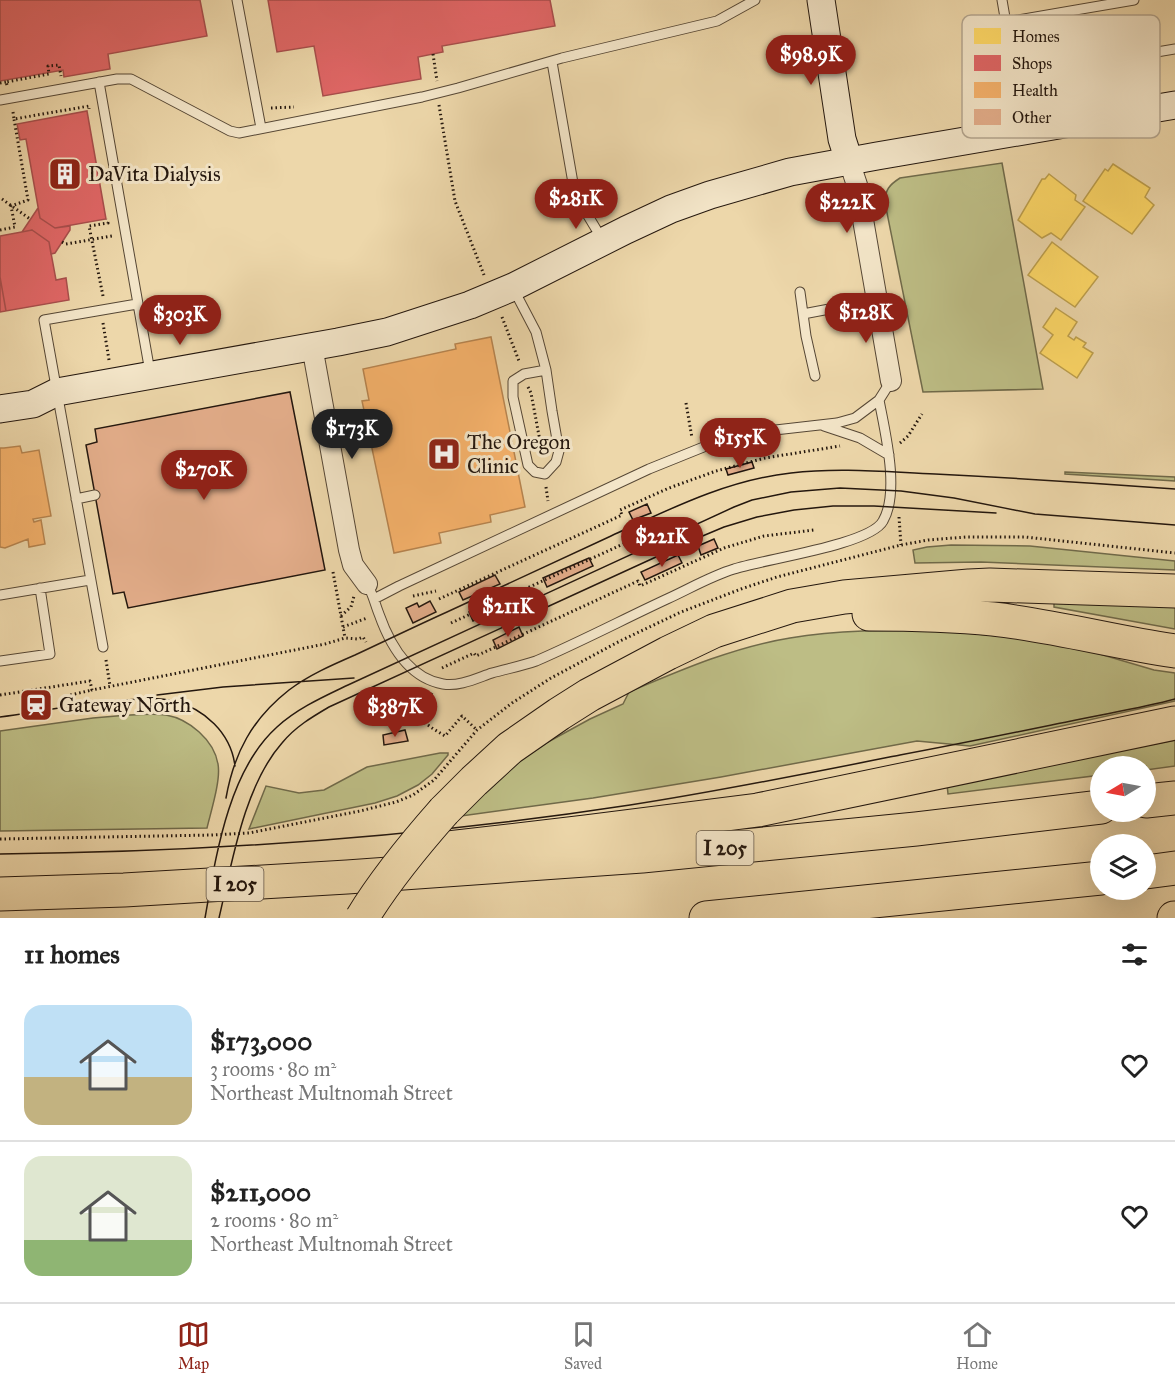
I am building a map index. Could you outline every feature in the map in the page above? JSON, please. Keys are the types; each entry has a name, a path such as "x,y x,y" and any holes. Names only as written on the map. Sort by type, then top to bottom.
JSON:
{"highway":[{"path":"362,918 419,839 474,781 510,748 589,695 714,631 792,606 844,597 990,585 1175,591"},
{"path":"668,653 739,634 816,618 857,614 945,615 1002,620 1175,651"},
{"path":"347,877 431,850 758,810 1175,723"},
{"path":"1156,800 1175,798"},
{"name":"I 205","path":"0,894 42,894 347,877 609,858 916,829 1090,808"},
{"path":"1156,871 1175,868"},
{"path":"706,918 1090,879"}],"street":[{"path":"820,0 842,139 857,185 891,381"},
{"path":"1160,107 1175,105"},
{"path":"0,409 33,404 57,392 387,332 470,305 513,287 671,209 710,195 790,172 979,138"},
{"path":"312,346 349,550 353,565 371,592"}],"lane":[{"path":"237,0 261,128"},
{"path":"0,100 117,79 131,79 230,131 239,133 422,97 717,21 755,0"},
{"path":"1002,0 1005,15"},
{"path":"1047,15 1134,0"},
{"path":"1160,52 1175,49"},
{"path":"552,62 573,183 578,200 603,242"},
{"path":"99,82 150,374"},
{"path":"513,287 536,332 546,370 559,451 556,462 545,474 535,472 528,465 513,397 513,381 524,374 546,370"},
{"path":"800,292 815,376"},
{"path":"803,314 877,300"},
{"path":"103,646 44,320 137,304"},
{"path":"879,400 891,472 891,487 884,521 866,536 734,569 533,662 463,682 446,685 423,676 402,660 389,638 371,592 408,582 706,446 758,432 837,423 855,418 879,400 891,381"},
{"path":"821,425 860,438 888,455"},
{"path":"76,499 95,495"},
{"path":"0,595 90,580"},
{"path":"0,661 50,654 40,588"}],"path":[{"path":"0,83 6,82"},
{"path":"11,206 28,200 14,119"},
{"path":"2,199 30,219"},
{"path":"0,230 15,227 11,206"},
{"path":"92,239 89,226 108,223 106,213"},
{"path":"62,242 66,244 125,233"},
{"path":"686,403 693,440"},
{"path":"900,452 900,443 908,436 922,414"},
{"path":"439,598 622,514 620,510 669,488 716,471 765,458 840,446"},
{"path":"898,513 901,545"},
{"path":"451,623 671,522"},
{"path":"442,668 474,653 476,656 638,581 640,586 724,548 764,536 814,530"},
{"path":"333,572 345,638"},
{"path":"66,696 325,644 345,638 363,637 366,642"},
{"path":"103,646 110,687"},
{"path":"0,695 90,681 92,690"},
{"path":"417,717 433,692"},
{"path":"375,693 377,698 386,694 445,736 462,716 477,730"}],"green space":[{"path":"1002,163 1043,389 923,392 885,203 887,191 900,178"},
{"path":"1065,472 1175,477 1175,481 1065,474"},
{"path":"951,545 1030,546 1175,561 1175,570 981,562 915,563 913,550"},
{"path":"1054,602 1175,607 1175,629 1054,607"},
{"path":"881,630 937,630 1008,637 1086,650 1154,670 1175,673 1175,701 970,746 917,741 721,777 461,816 497,776 548,742 623,704 629,692 688,668 749,647 808,635"},
{"path":"157,714 175,717 192,726 206,739 216,755 219,771 207,828 0,831 0,731 128,715"},
{"path":"1175,740 1175,766 1156,769 1156,756 1092,756"},
{"path":"448,753 448,755 432,774 418,785 397,796 375,803 249,829 266,786 299,793 324,790 367,767"},
{"path":"1090,756 1090,776 948,794 947,784"}],"building: Homes":[{"path":"1113,164 1150,188 1145,197 1154,205 1132,234 1083,201 1105,169 1108,171"},
{"path":"1049,174 1076,195 1075,200 1085,207 1061,240 1051,233 1042,238 1018,220 1042,179"},
{"path":"1052,242 1098,277 1075,307 1028,275"},
{"path":"1056,308 1077,322 1068,336 1074,340 1076,337 1086,343 1083,347 1093,353 1077,378 1040,353 1053,335 1043,327"}],"building: Shops":[{"path":"0,0 200,0 207,36 108,54 110,69 64,77 63,70 0,81"},
{"path":"268,0 550,0 555,26 442,46 443,52 418,57 421,79 323,96 314,46 277,52"},
{"name":"DaVita Dialysis","path":"87,111 106,219 55,228 40,218 26,139 20,140 17,124"},
{"path":"38,208 40,218 55,228 70,226 70,230 55,253 51,254 49,242 32,230 22,232"},
{"path":"32,230 49,242 56,280 66,278 69,300 6,311 0,277 0,236"},
{"path":"0,277 6,311 0,312"}],"building: Health":[{"name":"The Oregon Clinic","path":"491,337 525,507 490,515 491,522 439,533 441,543 394,553 362,401 369,400 363,369 456,349 455,344"},
{"path":"20,446 22,453 39,450 51,516 33,519 34,522 41,520 45,544 29,547 28,539 5,548 0,547 0,448"}],"building: Other":[{"path":"290,392 325,570 128,608 124,592 113,594 86,445 97,442 95,429"},
{"path":"752,462 754,468 728,475 726,469"},
{"path":"647,504 651,513 633,520 629,512"},
{"path":"663,523 666,532 630,548 626,540"},
{"path":"714,539 718,548 701,555 698,546"},
{"path":"678,555 682,563 645,580 641,572"},
{"path":"589,558 593,566 547,587 543,578"},
{"path":"495,575 500,584 463,600 459,592"},
{"path":"505,596 509,605 473,621 469,612"},
{"path":"430,601 436,612 413,623 406,608 417,603 419,607"},
{"path":"519,627 523,636 497,649 493,640"},
{"path":"405,730 408,741 384,745 383,735"}],"tram line":[{"path":"226,798 234,766 255,725 276,701 305,680 655,516 721,489 791,473 845,470 1175,489"},
{"path":"205,918 220,842 236,790 260,745 285,720 311,703 348,685 734,507 752,500 791,492 840,488 901,491 954,498 1035,514 1175,525"},
{"path":"219,918 241,826 258,781 269,761 287,737 329,707 693,540 757,517 833,506 996,513"},
{"path":"157,695 223,687 354,678"},
{"path":"0,854 158,850 316,841 552,816 664,800 765,782 1175,699"},
{"path":"0,717 111,701 167,700 195,709 214,724 228,743 235,766"}],"place":[{"name":"DaVita Dialysis","path":"65,174"},
{"name":"The Oregon Clinic","path":"444,454"},
{"name":"Gateway North","path":"36,705"}]}
